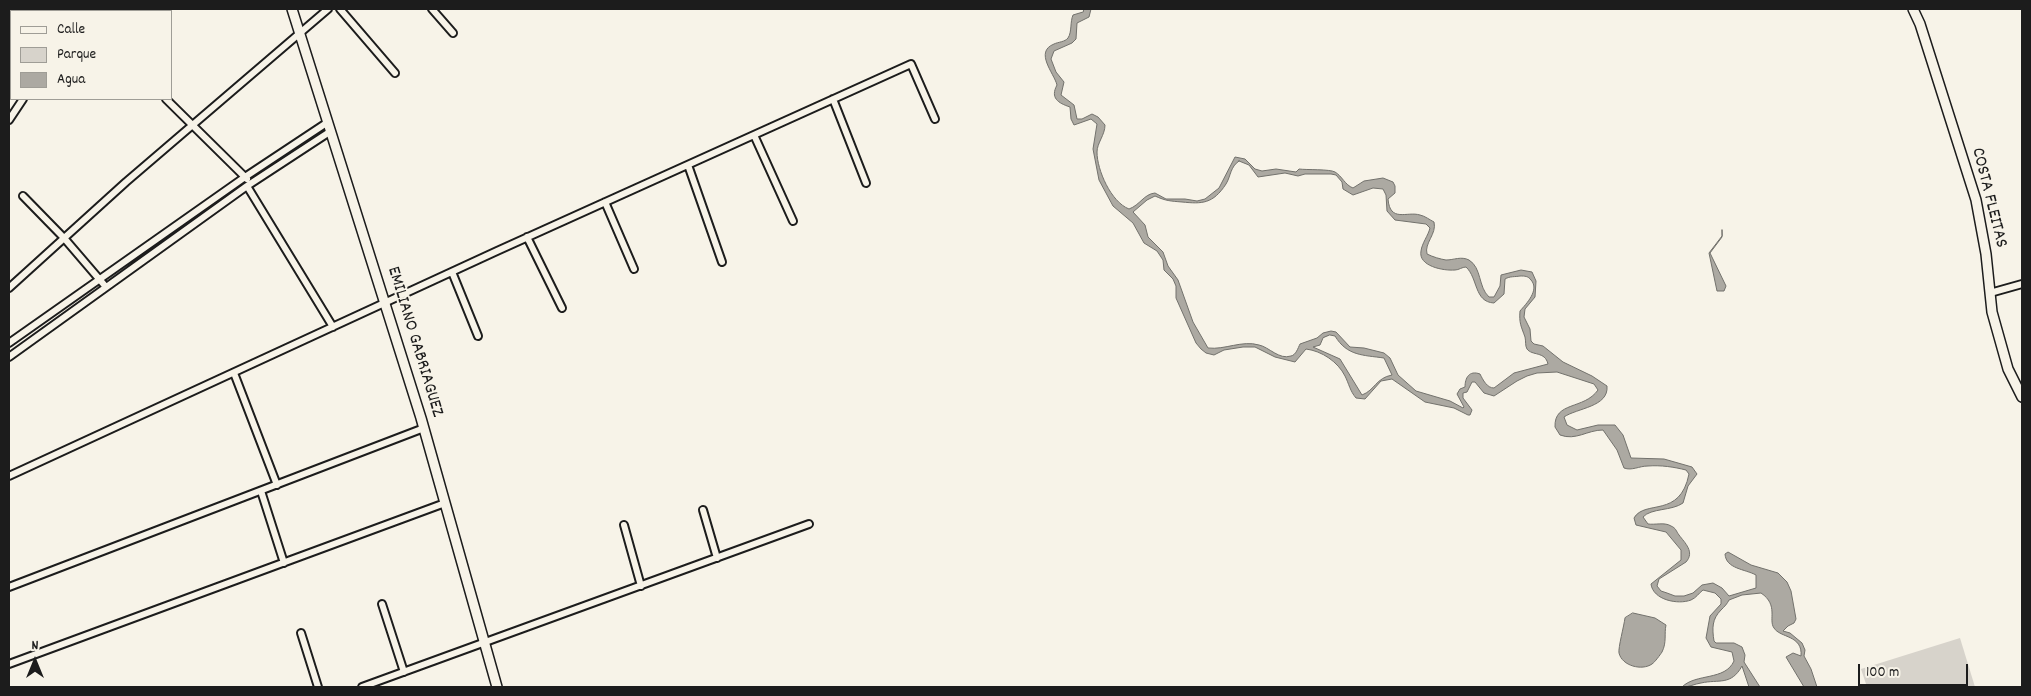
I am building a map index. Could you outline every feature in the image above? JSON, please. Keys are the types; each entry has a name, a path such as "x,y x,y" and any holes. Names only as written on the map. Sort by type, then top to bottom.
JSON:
{"main road":[{"name":"EMILIANO GABRIAGUEZ","path":"292,9 424,428 497,687"},
{"name":"COSTA FLEITAS","path":"1913,9 1920,24 1976,200 1986,254 1992,312 2008,368 2022,397"}],"street":[{"path":"9,288 193,125 328,9"},
{"path":"340,9 395,73"},
{"path":"432,9 453,33"},
{"path":"9,476 605,202 911,64 936,118"},
{"path":"833,99 866,183"},
{"path":"9,120 22,100"},
{"path":"167,100 245,177 332,327"},
{"path":"9,343 245,177 329,126"},
{"path":"9,357 329,126"},
{"path":"754,135 793,221"},
{"path":"688,165 722,262"},
{"path":"23,196 64,238 106,287"},
{"path":"605,202 634,269"},
{"path":"527,238 562,308"},
{"path":"452,272 478,336"},
{"path":"1990,293 2022,284"},
{"path":"234,373 277,485"},
{"path":"9,587 424,428"},
{"path":"261,491 284,563"},
{"path":"9,664 446,504"},
{"path":"703,510 717,558"},
{"path":"362,687 808,524"},
{"path":"624,525 641,586"},
{"path":"382,604 404,672"},
{"path":"301,633 318,687"}],"green space":[{"path":"1960,638 1975,687 1867,687 1861,669"}],"water":[{"path":"1084,9 1091,9 1089,17 1077,23 1076,39 1072,43 1054,51 1051,59 1056,72 1064,82 1061,95 1074,105 1077,119 1082,119 1092,114 1098,117 1105,125 1097,149 1099,168 1106,185 1116,200 1129,209 1148,195 1155,193 1166,199 1197,201 1205,199 1219,188 1235,157 1245,159 1255,169 1262,171 1276,169 1296,172 1299,169 1332,171 1353,188 1364,181 1383,178 1393,182 1395,186 1395,193 1388,199 1392,211 1400,215 1420,215 1434,222 1434,231 1427,246 1427,254 1446,260 1460,258 1469,260 1476,268 1483,288 1489,297 1494,297 1500,286 1501,275 1521,270 1532,272 1536,281 1535,297 1525,309 1524,317 1530,329 1531,341 1534,344 1543,346 1563,362 1592,376 1607,386 1606,393 1598,403 1564,417 1567,425 1577,430 1598,425 1615,425 1623,435 1631,458 1664,459 1692,467 1697,474 1688,486 1683,503 1678,506 1651,512 1643,517 1648,524 1666,524 1674,528 1686,544 1690,555 1686,562 1659,579 1657,586 1661,591 1675,596 1693,593 1702,585 1713,583 1722,588 1729,596 1756,588 1756,575 1732,566 1726,559 1725,554 1728,552 1751,565 1778,573 1787,582 1791,591 1796,619 1794,623 1783,631 1790,633 1802,643 1805,650 1804,656 1817,687 1804,687 1786,657 1793,653 1801,656 1801,649 1795,641 1774,628 1772,625 1770,602 1761,593 1742,595 1729,600 1714,620 1713,628 1714,641 1716,643 1734,643 1742,647 1745,655 1744,662 1760,687 1749,687 1742,666 1729,679 1682,687 1695,680 1724,672 1734,661 1732,652 1711,647 1706,638 1710,616 1721,604 1721,599 1715,593 1703,590 1693,599 1680,602 1667,600 1656,594 1651,584 1681,560 1681,550 1666,532 1636,525 1634,518 1639,512 1646,509 1671,503 1685,488 1689,474 1686,470 1663,466 1624,468 1617,450 1603,430 1571,437 1560,435 1555,427 1559,413 1592,396 1598,390 1594,384 1557,372 1537,373 1517,381 1494,396 1484,393 1475,382 1472,382 1467,392 1463,393 1463,398 1472,410 1470,415 1468,415 1454,408 1425,402 1392,379 1381,381 1365,399 1356,398 1338,366 1324,355 1312,350 1306,349 1295,362 1275,357 1255,347 1224,350 1214,355 1206,353 1201,349 1196,343 1176,298 1176,286 1173,279 1164,270 1163,260 1157,251 1144,243 1133,223 1113,206 1099,180 1093,149 1097,124 1091,119 1074,125 1071,119 1070,107 1059,102 1055,97 1054,93 1057,85 1045,57 1046,52 1054,44 1068,38 1073,15 1083,12","holes":["1239,161 1249,165 1258,177 1285,173 1298,176 1305,174 1331,174 1336,175 1342,182 1343,189 1353,195 1373,188 1383,189 1386,195 1387,211 1395,220 1426,224 1430,228 1421,251 1423,260 1427,264 1444,270 1456,270 1466,267 1473,277 1480,294 1488,302 1494,303 1504,294 1505,279 1520,276 1529,278 1534,288 1531,297 1520,311 1521,324 1527,349 1544,357 1548,364 1514,373 1494,388 1487,385 1480,374 1470,374 1465,387 1460,389 1457,394 1463,408 1450,401 1416,391 1398,375 1390,358 1384,353 1350,347 1336,332 1323,333 1317,338 1300,344 1297,351 1287,357 1278,355 1263,346 1253,344 1208,348 1193,322 1178,280 1168,266 1163,252 1148,237 1145,225 1133,212 1155,196 1162,199 1189,203 1212,199 1226,184 1232,169","1330,335 1335,336 1350,351 1384,358 1392,375 1382,379 1362,395 1340,359 1313,347 1320,345 1323,338"]},
{"path":"1722,236 1710,253 1726,286 1724,291 1717,291 1709,253"},
{"path":"1633,613 1655,618 1666,625 1662,652 1648,666 1638,667 1628,664 1619,653 1625,618"}]}
